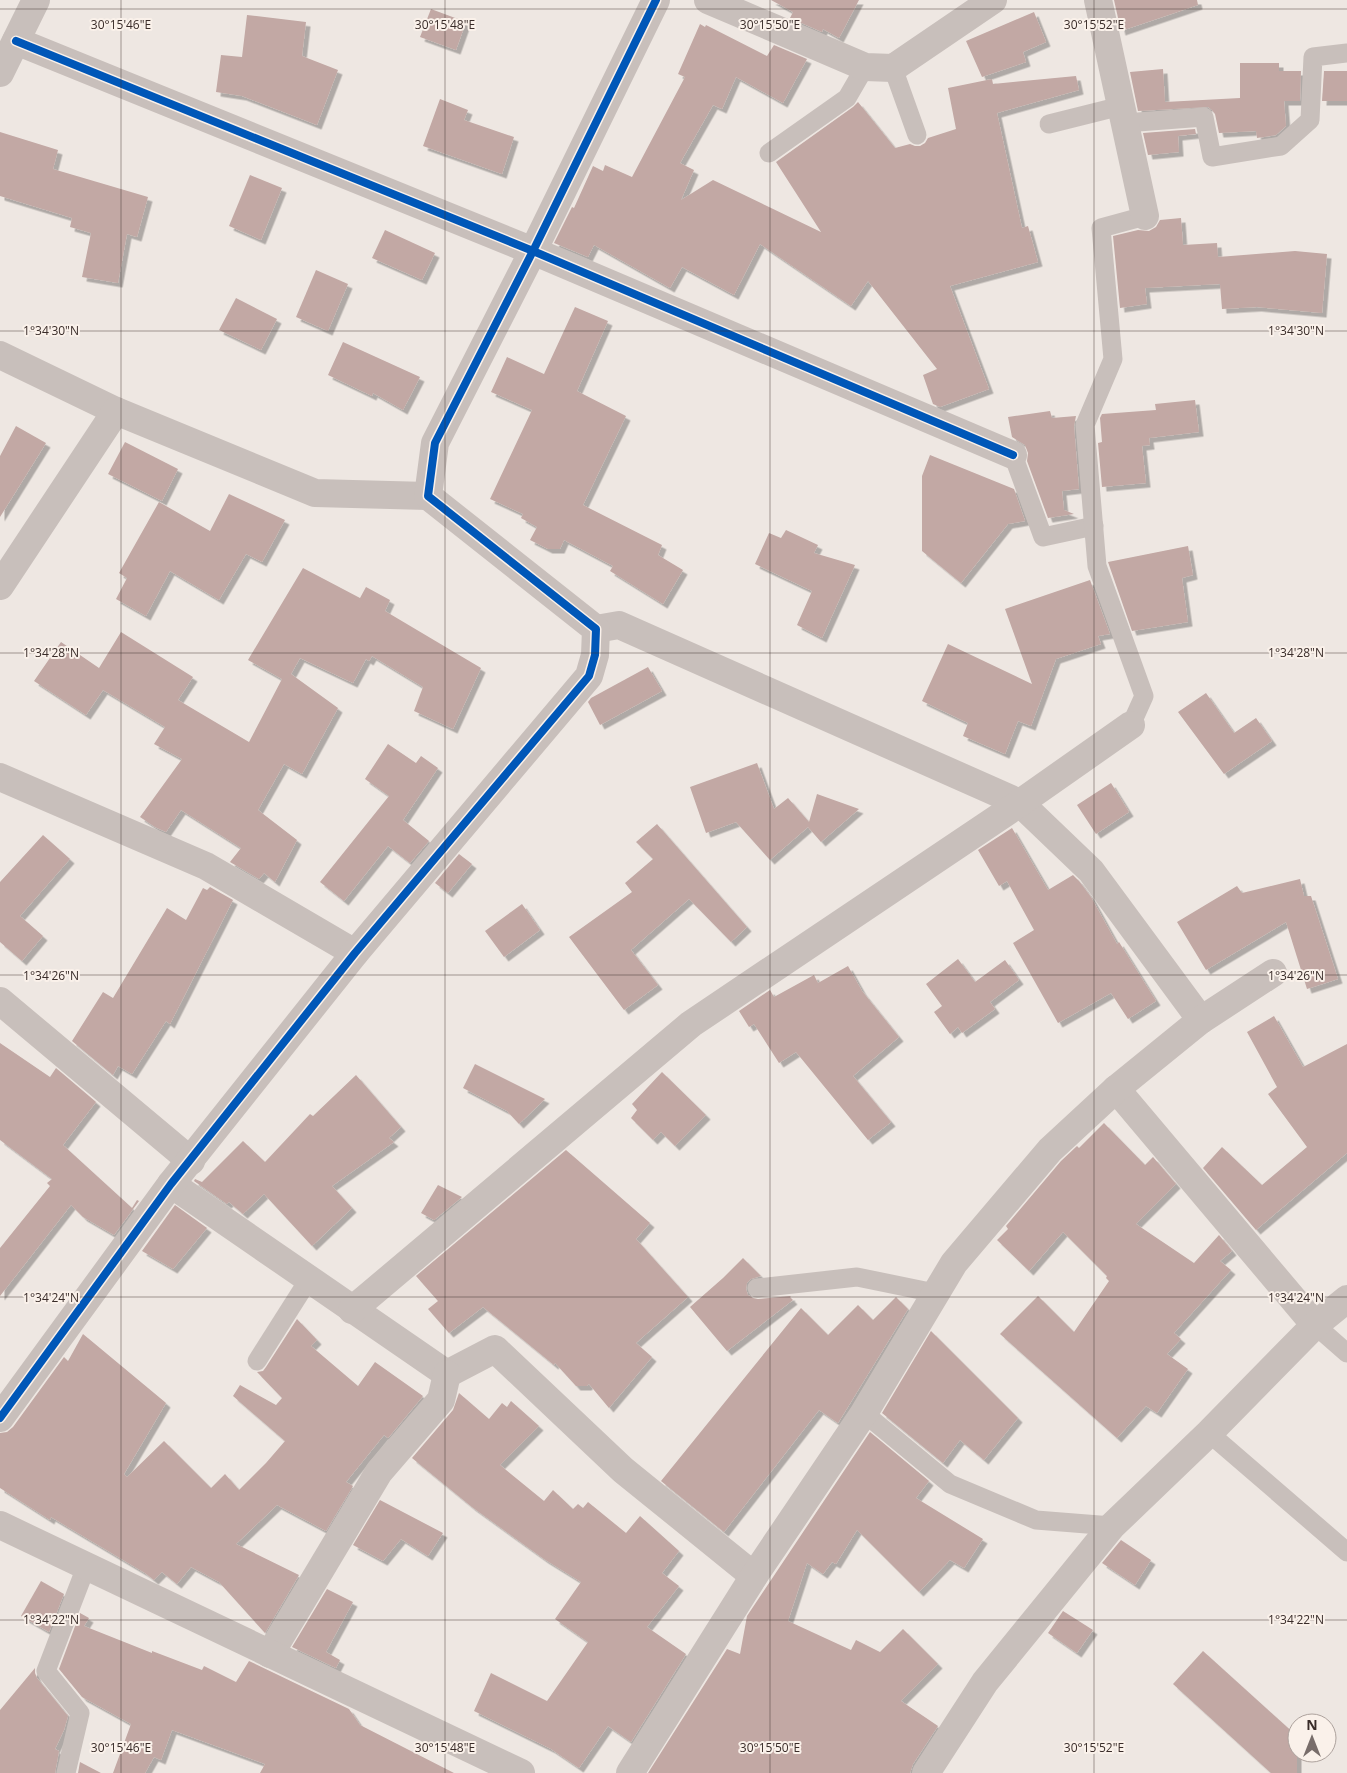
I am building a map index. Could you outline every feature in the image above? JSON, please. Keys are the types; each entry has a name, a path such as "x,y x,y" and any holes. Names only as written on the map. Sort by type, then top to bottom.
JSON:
{"street":[{"path":"0,72 36,0"},
{"path":"428,496 435,443 533,251 656,0"},
{"path":"708,0 865,67 894,68 993,0"},
{"path":"1098,0 1145,216"},
{"path":"16,41 533,251 1012,455"},
{"path":"0,355 116,411 314,493 428,496 596,629 619,625 1020,803 1091,871 1201,1020"},
{"path":"0,586 116,411"},
{"path":"0,1418 171,1184 355,953 589,676 595,655 596,629"},
{"path":"352,1310 691,1024 1020,803 1131,725"},
{"path":"0,777 206,866 355,953"},
{"path":"630,1773 754,1576 864,1413 954,1263 1050,1150 1116,1089 1201,1020 1273,973"},
{"path":"0,1002 191,1161"},
{"path":"1116,1089 1315,1325"},
{"path":"171,1184 447,1374"},
{"path":"926,1773 984,1682 1112,1526 1209,1433 1315,1325 1347,1300"},
{"path":"270,1654 379,1472 441,1400 447,1374 495,1349 623,1470 754,1576"},
{"path":"0,1525 521,1773"}],"lane":[{"path":"1049,124 1123,114 1204,117 1212,157 1281,146 1310,120 1313,57 1347,53"},
{"path":"769,153 847,98 865,67"},
{"path":"894,68 917,135"},
{"path":"1131,725 1144,696 1097,566 1086,425 1113,359 1101,228 1145,216"},
{"path":"1012,455 1043,537 1094,526"},
{"path":"757,1288 857,1277 935,1294"},
{"path":"257,1361 309,1279"},
{"path":"1315,1325 1347,1352"},
{"path":"864,1413 950,1484 1036,1520 1112,1526"},
{"path":"1209,1433 1347,1552"},
{"path":"66,1773 80,1713 46,1671 86,1567"}],"building":[{"path":"771,0 859,0 839,38 823,29 822,32 790,18 793,12"},
{"path":"1114,0 1197,0 1198,5 1121,31"},
{"path":"431,9 466,22 456,50 420,37"},
{"path":"1034,12 1046,42 1023,52 1026,62 982,77 966,41"},
{"path":"247,15 306,22 302,56 338,70 317,125 242,96 216,92 221,55 242,57"},
{"path":"700,24 705,27 706,25 767,56 774,45 807,59 783,103 736,77 722,109 713,105 680,163 694,170 681,200 713,180 821,232 776,162 858,102 895,148 910,144 920,146 928,138 956,129 948,88 992,79 993,84 1076,76 1079,90 997,113 1022,228 1028,226 1038,262 950,286 989,389 940,407 933,404 923,375 937,369 868,281 851,306 760,244 734,295 682,267 670,288 594,245 588,257 554,243 572,207 574,208 593,166 603,171 605,165 632,177 685,77 678,74"},
{"path":"1240,63 1279,63 1279,71 1301,71 1300,101 1284,101 1286,126 1276,135 1257,138 1256,131 1219,133 1215,114 1208,107 1138,111 1130,72 1163,69 1165,102 1240,98"},
{"path":"1324,71 1347,71 1347,101 1322,101"},
{"path":"440,99 468,110 464,120 514,137 502,174 423,146"},
{"path":"1195,129 1196,134 1178,136 1179,152 1148,155 1143,133"},
{"path":"0,132 58,150 53,169 148,197 137,237 127,234 118,283 82,277 91,233 70,227 72,218 0,196"},
{"path":"250,175 282,188 261,240 229,226"},
{"path":"1181,218 1183,245 1217,243 1218,257 1295,251 1327,254 1322,313 1257,307 1222,309 1220,284 1145,288 1147,304 1120,308 1113,236 1138,230 1149,231 1156,227 1160,220"},
{"path":"385,230 435,253 422,280 372,258"},
{"path":"316,270 348,284 328,331 296,317"},
{"path":"236,298 277,319 261,350 219,330"},
{"path":"575,307 608,321 577,391 626,416 583,505 662,545 658,555 683,570 663,604 610,571 613,566 564,540 560,549 548,549 530,540 537,527 521,518 523,514 490,499 532,410 491,392 507,357 544,374"},
{"path":"343,342 420,377 403,410 373,393 372,396 328,375"},
{"path":"1195,400 1199,432 1149,438 1150,445 1142,446 1146,483 1102,487 1098,443 1102,442 1100,418 1102,414 1156,410 1155,404"},
{"path":"1050,411 1052,418 1076,416 1074,426 1079,489 1062,491 1064,510 1074,514 1048,518 1027,461 1028,453 1025,445 1012,437 1008,417"},
{"path":"16,426 46,443 0,517 0,456"},
{"path":"125,442 178,469 162,501 108,474"},
{"path":"930,455 1014,489 1025,521 1008,524 961,583 922,551 922,476"},
{"path":"229,494 285,520 262,562 246,554 219,600 170,571 146,616 116,599 127,578 119,573 159,502 210,531"},
{"path":"786,530 818,545 814,553 855,565 822,638 797,625 812,591 755,564 769,533 781,538"},
{"path":"1188,546 1193,575 1182,578 1188,622 1132,631 1108,562"},
{"path":"303,568 360,598 366,587 390,600 385,611 481,668 453,729 414,711 423,687 372,656 369,661 366,659 353,683 300,658 291,674 338,708 302,774 284,764 258,810 297,840 275,882 264,873 259,879 230,862 241,848 181,810 166,832 140,817 182,759 154,744 165,727 103,690 86,715 34,681 61,642 99,668 121,632 193,677 178,700 249,742 282,679 248,660"},
{"path":"1090,580 1110,634 1098,636 1101,644 1056,659 1031,726 1018,721 1005,754 963,736 968,723 922,701 948,644 1032,684 1005,609"},
{"path":"648,667 662,691 600,725 588,702 591,698"},
{"path":"1206,693 1234,733 1256,718 1272,741 1224,774 1178,712"},
{"path":"388,744 416,763 421,756 438,768 403,820 429,841 410,863 388,846 344,901 320,882 389,796 365,779"},
{"path":"757,763 774,809 788,798 809,822 817,794 859,809 821,842 808,827 770,860 736,822 706,833 690,787"},
{"path":"1111,783 1129,812 1096,834 1077,805"},
{"path":"657,824 747,927 731,942 689,899 631,950 658,985 624,1010 569,937 632,892 625,883 653,859 636,842"},
{"path":"1012,828 1048,890 1073,875 1079,881 1091,897 1117,944 1119,942 1156,1001 1128,1019 1111,993 1058,1023 1013,943 1034,930 1007,881 999,886 978,850"},
{"path":"43,835 70,859 20,916 43,936 22,961 0,942 0,882"},
{"path":"459,854 472,864 448,893 435,883"},
{"path":"1300,879 1304,896 1311,896 1338,979 1307,989 1286,922 1206,970 1177,922 1237,886 1242,893"},
{"path":"210,887 233,900 170,1024 166,1021 132,1074 118,1066 113,1075 72,1041 103,992 113,998 167,908 186,920 203,888 207,890"},
{"path":"522,904 540,930 504,957 485,931"},
{"path":"958,959 975,982 1005,960 1019,980 990,1002 995,1009 962,1033 958,1027 950,1034 934,1012 942,1006 926,984"},
{"path":"848,966 862,991 899,1037 853,1076 891,1122 868,1140 796,1052 779,1063 754,1024 749,1027 739,1011 770,990 774,997 814,975 818,983"},
{"path":"1274,1016 1303,1067 1347,1044 1347,1153 1256,1230 1203,1168 1222,1147 1262,1185 1307,1147 1268,1094 1277,1087 1247,1032"},
{"path":"0,1043 50,1077 56,1068 96,1102 63,1145 132,1208 137,1200 139,1201 114,1235 83,1217 71,1205 0,1296 0,1248 50,1186 47,1183 52,1179 0,1140"},
{"path":"475,1064 545,1099 519,1124 507,1111 463,1088"},
{"path":"662,1072 706,1115 675,1146 661,1132 653,1140 631,1118 637,1110 632,1104"},
{"path":"356,1075 401,1127 389,1138 394,1142 332,1186 352,1208 312,1246 264,1194 243,1214 229,1202 227,1204 194,1181 195,1179 202,1182 243,1141 265,1162 310,1114 313,1116"},
{"path":"1104,1123 1145,1165 1153,1157 1176,1184 1136,1224 1194,1263 1219,1235 1232,1251 1220,1261 1231,1270 1174,1333 1181,1339 1167,1354 1188,1369 1157,1413 1146,1406 1117,1438 1000,1334 1038,1296 1074,1332 1109,1281 1106,1278 1107,1276 1063,1232 1029,1271 997,1240 1008,1229 1006,1226 1061,1161 1077,1146 1079,1148"},
{"path":"566,1150 650,1223 636,1239 688,1297 636,1343 652,1357 609,1408 589,1384 587,1386 576,1386 555,1363 554,1365 483,1307 449,1333 428,1309 438,1301 416,1276"},
{"path":"438,1185 462,1197 434,1220 421,1213"},
{"path":"175,1205 207,1228 173,1269 142,1251"},
{"path":"743,1258 761,1276 751,1279 747,1283 748,1295 758,1299 791,1296 793,1300 727,1351 690,1307"},
{"path":"896,1297 908,1309 838,1423 819,1410 724,1532 661,1481 801,1308 828,1335 858,1305 873,1320"},
{"path":"297,1319 317,1340 311,1346 358,1386 375,1362 423,1396 388,1438 384,1435 346,1482 353,1486 326,1531 277,1505 236,1544 299,1575 265,1633 219,1582 191,1567 177,1584 162,1572 154,1580 51,1517 50,1520 0,1488 0,1433 7,1432 13,1427 64,1357 68,1361 83,1334 166,1403 124,1474 127,1477 164,1441 211,1488 225,1474 239,1490 285,1441 233,1396 240,1385 276,1405 282,1398 257,1372 263,1371"},
{"path":"931,1331 1018,1418 984,1460 960,1440 943,1463 882,1413"},
{"path":"459,1393 489,1419 502,1403 507,1407 511,1401 539,1426 500,1465 544,1501 553,1490 573,1509 578,1504 583,1508 588,1502 626,1533 640,1516 679,1551 662,1573 679,1586 647,1627 686,1654 631,1742 608,1726 579,1768 551,1749 474,1711 491,1673 547,1701 588,1642 555,1619 581,1582 544,1559 472,1507 412,1458 453,1410"},
{"path":"870,1432 929,1481 916,1498 983,1539 964,1568 950,1560 919,1592 857,1530 836,1564 832,1562 823,1574 807,1563 788,1621 851,1650 856,1640 880,1652 903,1629 938,1664 901,1701 938,1726 913,1764 910,1773 648,1773 727,1649 740,1654 747,1616"},
{"path":"380,1500 443,1533 428,1556 401,1539 383,1561 353,1545"},
{"path":"1121,1540 1151,1560 1135,1585 1102,1563"},
{"path":"41,1581 64,1594 49,1632 21,1616"},
{"path":"327,1589 353,1602 326,1652 340,1660 336,1668 292,1647"},
{"path":"1063,1611 1093,1630 1077,1653 1048,1633"},
{"path":"80,1613 89,1618 84,1626 152,1653 152,1651 202,1670 204,1666 236,1682 249,1661 349,1709 360,1725 454,1773 260,1773 265,1764 172,1730 161,1760 154,1757 145,1773 113,1773 131,1724 82,1697 59,1669"},
{"path":"1203,1651 1287,1727 1287,1763 1297,1763 1297,1773 1271,1773 1173,1684"},
{"path":"35,1668 37,1678 68,1716 55,1749 59,1751 55,1773 0,1773 0,1710"},
{"path":"80,1762 101,1773 78,1773"}],"cycle path":[{"path":"0,1418 171,1184 355,953 589,676 595,655 596,629 428,496 435,443 533,251 656,0"},
{"path":"16,41 533,251 1013,455"}]}
